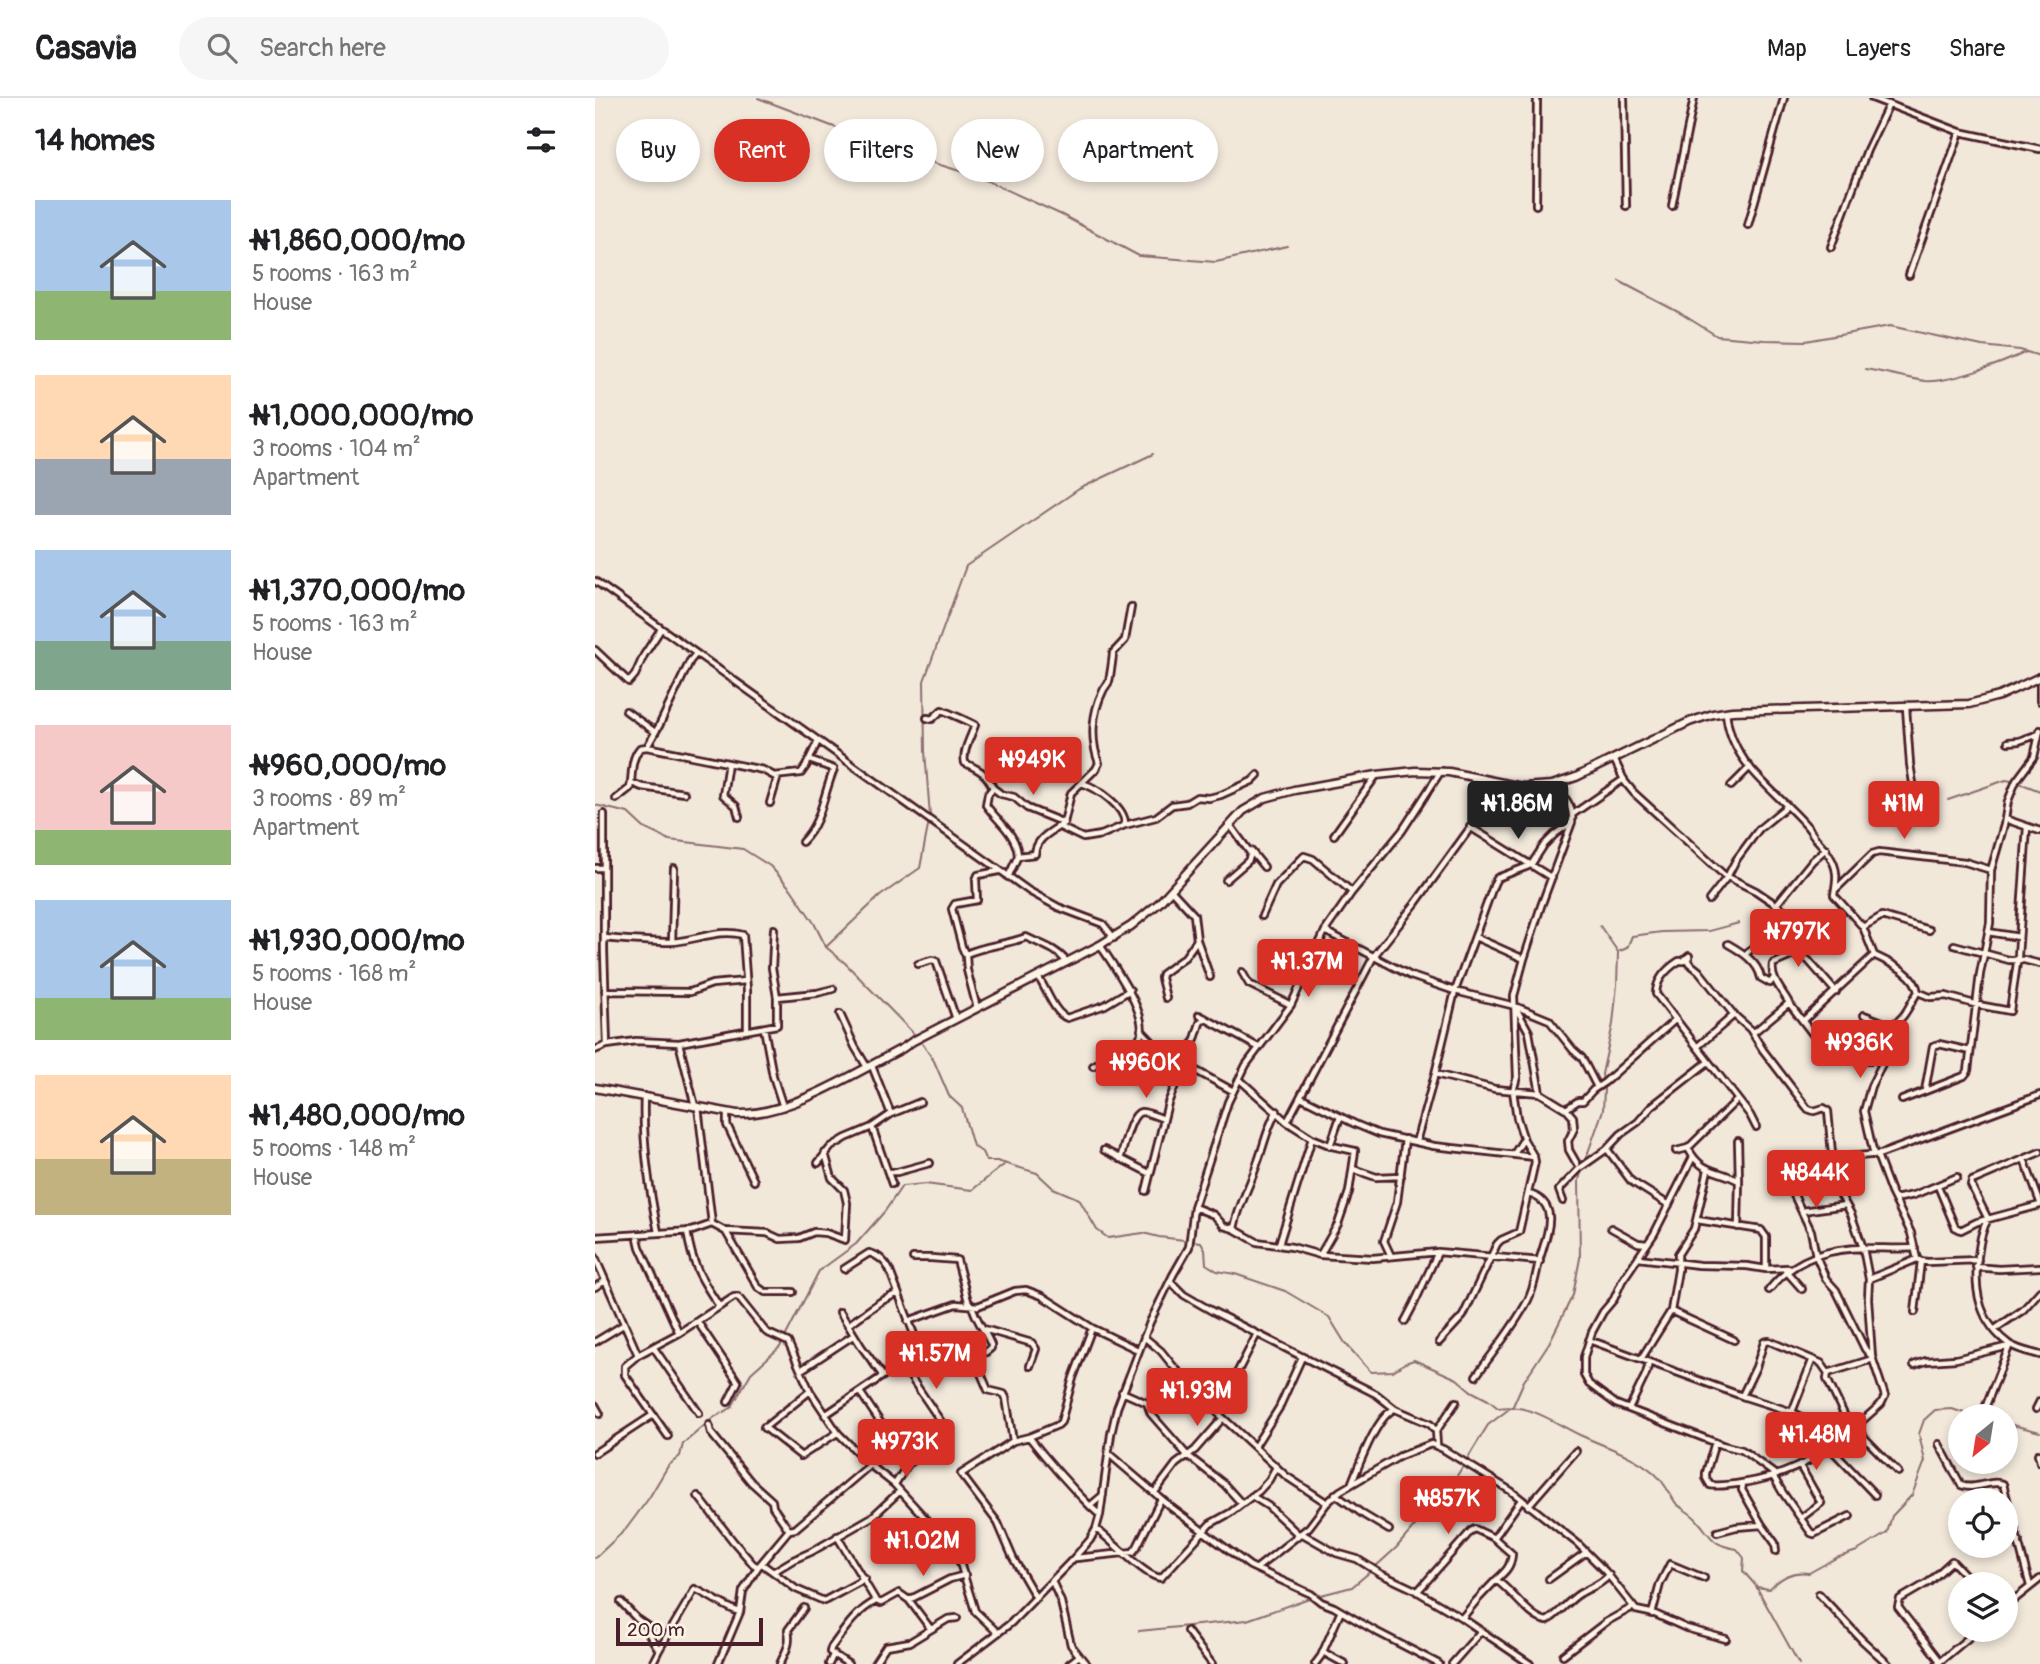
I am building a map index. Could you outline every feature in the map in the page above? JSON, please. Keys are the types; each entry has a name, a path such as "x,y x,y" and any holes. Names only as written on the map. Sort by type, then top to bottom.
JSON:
{"main road":[{"path":"595,1088 727,1112 758,1114 783,1107 869,1066 1114,938 1143,918 1230,825 1251,805 1265,798 1306,787 1415,771 1441,771 1502,784 1532,787 1552,785 1576,777 1689,722 1713,714 1981,703 2040,677"}],"street":[{"path":"1536,205 1537,98"},
{"path":"1624,98 1626,206"},
{"path":"1672,206 1694,98"},
{"path":"1748,225 1784,98"},
{"path":"1871,98 1960,132 2040,149"},
{"path":"1831,247 1887,102"},
{"path":"1909,275 1960,132"},
{"path":"595,581 1008,877 1039,898 1103,924 1114,938"},
{"path":"1018,856 1035,854 1041,838 1061,825 1071,793 1099,763 1092,732 1103,690 1109,682 1113,653 1125,640 1131,607"},
{"path":"595,650 629,682 661,629"},
{"path":"647,747 696,654"},
{"path":"2040,684 2040,701"},
{"path":"1906,706 1916,802"},
{"path":"927,718 932,719 941,710 975,725 965,751 965,763 982,771 993,788 1001,794 1014,797 1027,808 1083,838 1156,817 1172,805 1187,803 1197,797 1221,795 1252,781 1258,775"},
{"path":"626,711 655,732"},
{"path":"1726,712 1728,732 1750,767 1767,788 1807,825 1826,849 1836,872 1833,895 1863,927 1874,955 1900,968 1917,986 1918,992 1898,1023 1890,1025 1864,1015"},
{"path":"2008,742 2040,732"},
{"path":"1902,1100 1967,1074 1988,932 1991,870 2008,801 2016,781 2034,757 2040,732"},
{"path":"616,799 627,791 632,783 632,768 636,752 640,748 647,747 763,770 778,776 801,773 818,741"},
{"path":"1614,759 1624,779 1644,803 1727,877 1784,910 1784,917 1745,955"},
{"path":"802,842 818,822 834,769 809,760"},
{"path":"728,763 723,795 736,806 739,817"},
{"path":"1731,786 1750,767"},
{"path":"957,1664 1036,1598 1090,1540 1096,1529 1104,1495 1113,1421 1122,1392 1138,1350 1191,1241 1194,1207 1233,1091 1258,1048 1291,1005 1325,931 1352,892 1402,831 1441,771"},
{"path":"1334,835 1377,775"},
{"path":"770,803 778,776"},
{"path":"1573,814 1624,779"},
{"path":"632,783 684,793"},
{"path":"1082,783 1095,788 1116,806 1125,818 1125,825"},
{"path":"1287,1122 1374,956 1502,784"},
{"path":"1439,1342 1464,1315 1501,1240 1519,1232 1529,1194 1535,1162 1517,1118 1513,1091 1517,1077 1514,996 1524,959 1572,822 1573,814 1566,798 1552,785"},
{"path":"993,788 988,794 986,805 1006,828 1018,849 1018,856 1008,877"},
{"path":"1709,901 1759,829 1787,806"},
{"path":"604,814 607,1045"},
{"path":"2005,819 2040,831"},
{"path":"1416,1142 1455,991 1497,878 1531,865 1544,845 1572,822"},
{"path":"1230,825 1264,867"},
{"path":"1470,827 1552,878"},
{"path":"1918,992 1930,997 1946,996 2010,1011 2017,960 2027,827"},
{"path":"1776,905 1812,861 1826,849"},
{"path":"1226,880 1251,858 1250,851"},
{"path":"1835,890 1872,854 1879,852 1965,862 1991,870"},
{"path":"1262,916 1276,885 1304,856 1313,859 1352,892"},
{"path":"672,942 674,867"},
{"path":"595,868 603,868"},
{"path":"977,1008 953,907 955,904 977,900 978,875 1000,871"},
{"path":"1171,890 1194,915 1197,940 1210,977"},
{"path":"1863,927 1882,916 1929,929"},
{"path":"595,1050 607,1045 636,1041 679,1043 775,1027 778,1023 772,968 774,929"},
{"path":"1325,931 1411,976 1455,991 1515,1006 1549,1020 1582,1058 1597,1087"},
{"path":"1988,932 2019,937"},
{"path":"604,938 672,942 719,933 743,935 747,1030"},
{"path":"966,954 1026,937 1055,949 1067,962"},
{"path":"1475,937 1524,959"},
{"path":"1166,998 1162,974 1185,957 1197,940"},
{"path":"1728,944 1745,955 1761,973 1761,978 1770,983 1773,979"},
{"path":"1093,1066 1136,1042 1141,1030 1141,1021 1130,990 1100,945"},
{"path":"1954,945 2009,960 2040,964"},
{"path":"1836,992 1808,960 1796,954 1772,965 1773,979 1824,1049 1829,1053 1855,1059 1884,1060"},
{"path":"1803,1021 1874,955"},
{"path":"918,964 936,961 956,1019"},
{"path":"1715,1442 1706,1473 1708,1484 1714,1486 1743,1483 1775,1475 1800,1466 1831,1449 1884,1400 1885,1392 1873,1358 1869,1279 1863,1248 1855,1223 1835,1185 1828,1111 1824,1108 1814,1111 1808,1109 1760,1046 1753,1032 1734,1014 1699,971 1686,962 1675,964 1666,971 1656,993 1752,1117 1756,1127"},
{"path":"1242,972 1249,984 1291,1005"},
{"path":"1038,977 1058,1012 1067,1018 1105,1005 1130,990"},
{"path":"605,991 690,992 712,984 746,981"},
{"path":"777,997 833,989"},
{"path":"1753,1032 1789,1003"},
{"path":"1515,1006 1529,1032 1541,1093"},
{"path":"840,1014 855,1046 869,1066 891,1114"},
{"path":"1697,1047 1734,1014"},
{"path":"1199,1015 1258,1048"},
{"path":"1146,1191 1164,1119 1177,1081 1187,1065 1200,1023 1205,1018"},
{"path":"1566,1109 1578,1101 1583,1101 1676,1020"},
{"path":"1890,1025 1884,1060 1871,1086 1864,1111 1876,1155 1909,1227 1919,1260 1915,1312"},
{"path":"764,1028 773,1076 783,1107"},
{"path":"1141,1030 1162,1052 1233,1091"},
{"path":"679,1043 696,1106 712,1224"},
{"path":"1925,1092 1933,1046 1938,1044 1970,1051"},
{"path":"1563,1201 1560,1188 1580,1168 1607,1149 1652,1107 1708,1062"},
{"path":"1435,1074 1480,1086 1541,1093 1566,1109 1573,1117 1573,1129 1568,1141 1569,1150 1577,1164"},
{"path":"1239,1079 1287,1122 1312,1138 1329,1146 1355,1152 1349,1192 1338,1224 1320,1255"},
{"path":"1873,1358 1865,1349 1816,1256 1811,1231 1791,1189 1790,1162 1876,1155 2040,1095"},
{"path":"644,1096 643,1115 650,1193 659,1232"},
{"path":"1301,1097 1371,1132 1434,1146 1534,1157"},
{"path":"1676,1151 1688,1148 1737,1100"},
{"path":"818,1163 831,1147 846,1138 873,1128 891,1114 920,1102"},
{"path":"1234,1229 1270,1122 1277,1111"},
{"path":"727,1112 727,1125 754,1181"},
{"path":"1120,1159 1131,1121 1136,1114 1143,1112 1164,1119"},
{"path":"1329,1146 1340,1116"},
{"path":"873,1128 892,1184"},
{"path":"1279,1244 1312,1138"},
{"path":"1391,1256 1384,1241 1397,1202 1405,1139"},
{"path":"1514,1154 1524,1140"},
{"path":"1738,1141 1738,1227"},
{"path":"1688,1148 1693,1157 1708,1170 1739,1181"},
{"path":"1607,1149 1631,1181 1669,1205"},
{"path":"1104,1150 1149,1174"},
{"path":"2040,1152 1972,1181 1971,1185 1988,1219 1982,1234 1976,1267 1978,1302 1983,1313 2010,1345 2040,1355"},
{"path":"595,1237 687,1231 712,1224 725,1231 767,1233 780,1240 799,1238 814,1232 845,1240 847,1203 844,1189 831,1178 825,1153"},
{"path":"1693,1157 1647,1244 1600,1317 1584,1357 1586,1380 1616,1404 1746,1452 1775,1475 1783,1493 1809,1532 1814,1534 1850,1516"},
{"path":"1938,1186 1955,1227 1961,1230 2040,1204 2024,1159"},
{"path":"888,1172 930,1163"},
{"path":"1353,1169 1376,1177 1401,1176"},
{"path":"1641,1359 1671,1311 1678,1274 1678,1254 1694,1229 1708,1170"},
{"path":"1895,1199 1913,1195 1957,1177"},
{"path":"1476,1376 1516,1321 1529,1298 1540,1261 1549,1228 1549,1213 1541,1199 1529,1194"},
{"path":"1803,1211 1846,1205"},
{"path":"1194,1207 1214,1215 1224,1226 1257,1242 1279,1244 1320,1255 1343,1258 1438,1252 1540,1261"},
{"path":"1697,1220 1761,1230 1765,1233 1766,1269"},
{"path":"1611,1228 1647,1244"},
{"path":"687,1231 691,1256 719,1306"},
{"path":"725,1231 758,1287 765,1292 793,1292"},
{"path":"637,1234 640,1247 679,1333"},
{"path":"1769,1290 1787,1270 1816,1256 1863,1248 1915,1248"},
{"path":"1405,1321 1438,1252"},
{"path":"844,1269 869,1253 876,1255 889,1267 920,1350"},
{"path":"595,1257 638,1355"},
{"path":"913,1258 957,1260 968,1301 973,1306 991,1348 939,1371"},
{"path":"1638,1258 1787,1270 1802,1289"},
{"path":"1869,1279 1919,1260 1978,1260"},
{"path":"1976,1267 2040,1268"},
{"path":"595,1287 605,1281"},
{"path":"1170,1281 1184,1294 1376,1394 1395,1409 1430,1424 1436,1431 1437,1445"},
{"path":"908,1321 956,1304 973,1306 988,1303 1015,1291 1026,1290 1042,1296 1092,1328 1138,1350"},
{"path":"1995,1329 2022,1310 2040,1291"},
{"path":"848,1325 880,1302 898,1293"},
{"path":"668,1436 624,1370 625,1366 638,1355 679,1333 734,1297 742,1299 766,1332 788,1342 810,1391 838,1433 870,1465 894,1484 957,1553 975,1611 997,1633"},
{"path":"1671,1311 1734,1340"},
{"path":"839,1312 883,1376"},
{"path":"697,1321 738,1382 728,1402"},
{"path":"595,1342 623,1325"},
{"path":"1036,1598 1013,1558 998,1523 961,1474 1013,1441 1053,1428 1061,1422 1073,1378 1092,1328"},
{"path":"984,1329 1032,1343 1036,1349 1030,1366"},
{"path":"1217,1412 1257,1334"},
{"path":"801,1370 854,1335"},
{"path":"1144,1337 1161,1351 1223,1418 1276,1467 1327,1503"},
{"path":"1589,1340 1792,1412 1843,1438"},
{"path":"1742,1396 1766,1340 1821,1363 1854,1429 1898,1472"},
{"path":"1915,1365 1930,1360 1956,1359 2010,1345"},
{"path":"1987,1404 2010,1345"},
{"path":"825,1415 920,1350 935,1347 946,1368"},
{"path":"654,1348 699,1413"},
{"path":"974,1357 988,1390 1004,1394 1006,1398 1013,1441"},
{"path":"1255,1446 1279,1408 1302,1357"},
{"path":"1828,1373 1873,1358"},
{"path":"1792,1412 1812,1361"},
{"path":"894,1484 908,1464 946,1438 948,1432 901,1363"},
{"path":"1629,1409 1649,1363"},
{"path":"810,1391 763,1428 801,1456 838,1433"},
{"path":"860,1392 908,1464"},
{"path":"1122,1392 1147,1403 1151,1414 1187,1455 1224,1484 1242,1504"},
{"path":"2036,1409 2040,1401"},
{"path":"1436,1431 1456,1402"},
{"path":"595,1405 600,1413"},
{"path":"1351,1483 1372,1437 1388,1412 1395,1409"},
{"path":"595,1453 653,1415"},
{"path":"1155,1492 1176,1464 1195,1450 1223,1418"},
{"path":"709,1425 711,1433 751,1482 772,1501 773,1507 789,1530"},
{"path":"1029,1437 1055,1470 1100,1515"},
{"path":"1939,1444 1961,1485 1967,1488 1997,1482 2003,1484 2030,1586"},
{"path":"1257,1568 1300,1534 1335,1494 1351,1483 1400,1456 1424,1446 1437,1445 1511,1491 1573,1540 1609,1575 1633,1607 1640,1612 1726,1639"},
{"path":"1831,1449 1875,1495"},
{"path":"1528,1506 1576,1451"},
{"path":"1109,1454 1161,1500 1257,1568 1439,1664"},
{"path":"2038,1454 2040,1462"},
{"path":"718,1664 740,1612 743,1591 760,1565 789,1530 795,1529 870,1465"},
{"path":"1800,1466 1821,1503 1801,1518"},
{"path":"1096,1529 1125,1554 1157,1578 1161,1578 1210,1524 1242,1504 1265,1485 1276,1467"},
{"path":"1743,1483 1742,1490 1775,1543 1776,1551"},
{"path":"773,1572 872,1517 900,1491"},
{"path":"1335,1494 1389,1530"},
{"path":"1090,1506 1104,1495"},
{"path":"698,1496 753,1564 773,1572 796,1589 824,1601 865,1579"},
{"path":"1252,1496 1300,1534 1336,1553 1357,1559 1417,1592 1462,1618 1530,1664"},
{"path":"1073,1559 1133,1552 1161,1500"},
{"path":"1494,1538 1521,1500"},
{"path":"889,1552 930,1524"},
{"path":"1717,1532 1762,1525"},
{"path":"1417,1592 1471,1531 1475,1529 1494,1538 1512,1554 1509,1568 1462,1618"},
{"path":"837,1536 876,1601"},
{"path":"1549,1579 1585,1553"},
{"path":"1948,1664 1940,1661 1898,1607 1898,1603 1929,1582 1952,1561 1963,1572"},
{"path":"1652,1614 1660,1584 1670,1564 1704,1578"},
{"path":"908,1600 965,1574"},
{"path":"1496,1580 1544,1622 1558,1614 1568,1602 1599,1585 1609,1575"},
{"path":"2018,1596 2040,1579"},
{"path":"1052,1581 1061,1602 1071,1644 1086,1664"},
{"path":"652,1664 695,1589 740,1612"},
{"path":"848,1664 834,1655 831,1648 857,1613 876,1601 881,1603 899,1593 930,1628"},
{"path":"1819,1594 1888,1664"},
{"path":"621,1602 649,1628 649,1634 659,1650"},
{"path":"1563,1655 1606,1622 1633,1607"},
{"path":"780,1664 789,1645 788,1630 804,1608"},
{"path":"1315,1664 1341,1611"},
{"path":"874,1664 886,1646 910,1642 930,1628 948,1619 957,1618"},
{"path":"1187,1631 1212,1664"},
{"path":"1452,1664 1481,1631"},
{"path":"1940,1661 1963,1642"},
{"path":"1323,1652 1345,1664"},
{"path":"829,1664 834,1655"},
{"path":"1069,1664 1079,1656"}],"waterway":[{"path":"758,98 905,154 979,177 1062,215 1139,256 1216,262 1287,246"},
{"path":"1619,281 1717,336 1806,341 1890,326 2040,356"},
{"path":"1865,369 1935,381 1976,371 2026,352"},
{"path":"827,946 880,896 920,868 930,816 925,751 924,681 966,566 1079,489 1153,454"},
{"path":"1948,800 2006,780 2040,791"},
{"path":"595,805 628,813 644,828 669,840 743,849 770,866 791,889 814,923 826,947 916,1036"},
{"path":"1620,951 1627,948 1632,936 1709,931 1739,923"},
{"path":"1584,1164 1603,1110 1602,1074 1613,1024 1617,985 1618,952 1600,926"},
{"path":"920,1040 934,1061 949,1096 962,1108 973,1146 982,1152 986,1161 997,1161 1037,1173 1053,1188 1079,1199 1097,1230 1108,1238 1143,1233 1201,1242 1205,1249 1206,1264 1217,1271 1235,1274 1285,1291 1329,1317 1345,1343 1371,1372 1393,1371 1414,1360 1457,1379 1498,1408 1532,1411 1637,1461 1657,1475 1675,1502 1694,1517 1712,1539 1721,1545 1737,1549 1744,1558 1743,1571 1757,1587 1769,1589 1787,1576 1809,1573 1836,1558 1857,1551 1887,1533 1892,1516 1912,1495 1925,1461 1919,1434 1924,1420 1935,1410 1948,1409"},
{"path":"595,1558 626,1529 668,1466 680,1456 683,1444 713,1418 731,1408 751,1373 780,1347 819,1271 856,1244 885,1211 902,1186 925,1184 972,1190 1005,1164"},
{"path":"1375,1567 1396,1548 1455,1479 1488,1425 1513,1406 1524,1381 1549,1343 1573,1295 1580,1258 1579,1180 1582,1169"},
{"path":"2018,1426 2040,1432"},
{"path":"1317,1596 1352,1587 1371,1571"},
{"path":"1757,1588 1799,1664"},
{"path":"1139,1631 1247,1620 1312,1597"}]}
